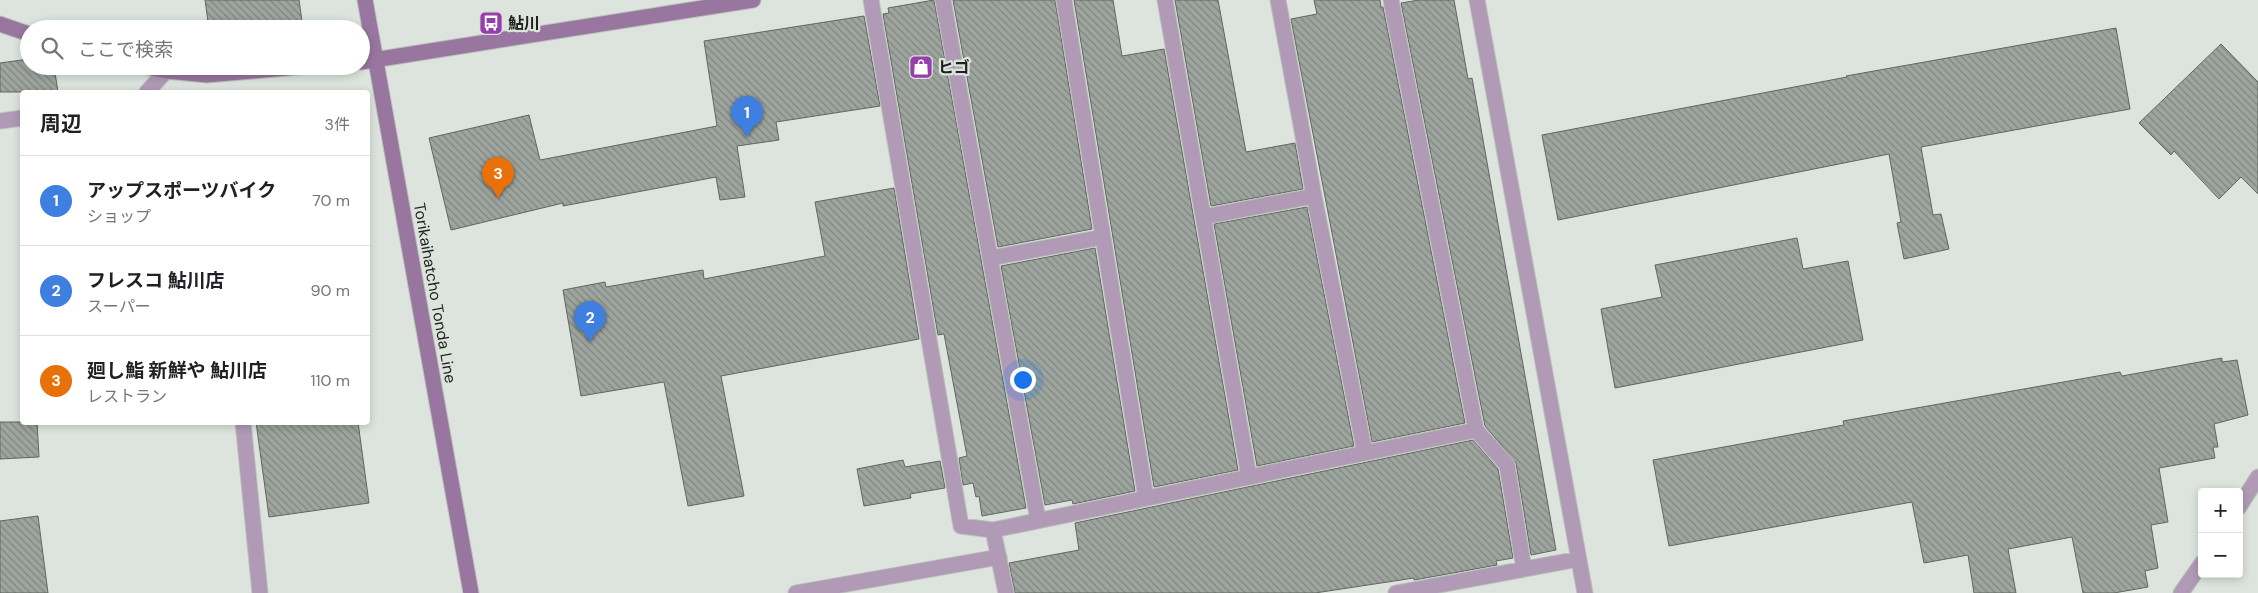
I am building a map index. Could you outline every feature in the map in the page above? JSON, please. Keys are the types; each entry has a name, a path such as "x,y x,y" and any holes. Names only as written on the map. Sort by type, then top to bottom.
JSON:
{"main road":[{"name":"Torikaihatcho Tonda Line","path":"365,0 366,20"},
{"path":"370,61 753,0"},
{"path":"0,24 20,31"},
{"name":"Torikaihatcho Tonda Line","path":"370,71 470,593"}],"street":[{"path":"871,0 961,526 993,530 1476,430"},
{"path":"943,0 1038,520"},
{"path":"1064,0 1146,498"},
{"path":"1164,0 1249,477"},
{"path":"1278,0 1314,196 1365,453"},
{"path":"1391,0 1476,430 1507,465 1524,569"},
{"path":"1477,0 1487,62 1512,182 1585,593"},
{"path":"149,90 162,75"},
{"path":"0,121 20,118"},
{"path":"1203,217 1314,196"},
{"path":"991,258 1103,237"},
{"path":"243,425 260,593"},
{"path":"2243,501 2258,477"},
{"path":"993,530 1006,593"},
{"path":"796,593 845,589 999,557"},
{"path":"1396,593 1579,559"},
{"path":"2181,593 2198,569"}],"building":[{"path":"205,0 299,0 302,20 208,20"},
{"path":"934,0 1026,508 982,516 979,496 976,497 973,483 963,485 959,458 967,456 944,334 938,335 883,14 889,13 888,8"},
{"path":"953,0 1055,0 1092,229 998,247"},
{"path":"1074,0 1113,0 1122,56 1164,49 1238,470 1154,487"},
{"path":"1175,0 1218,0 1246,152 1295,143 1303,189 1211,206"},
{"path":"1314,0 1380,0 1381,7 1383,7 1465,423 1372,442 1291,19 1317,14"},
{"path":"1419,0 1454,0 1468,79 1472,78 1556,550 1531,555 1516,463 1485,426 1401,3"},
{"path":"864,16 880,106 776,122 779,140 737,146 745,197 720,200 716,177 563,206 563,203 451,230 429,138 529,115 540,160 717,126 704,41"},
{"path":"2116,28 2130,109 1921,147 1933,215 1941,214 1949,249 1904,259 1897,223 1901,222 1889,154 1558,220 1542,135 1846,76"},
{"path":"2221,44 2258,82 2258,194 2241,177 2219,199 2174,151 2171,155 2139,123"},
{"path":"20,60 20,75 55,75 58,90 0,92 0,63"},
{"path":"894,188 919,339 721,376 744,496 688,506 664,382 581,396 563,290 605,282 606,287 703,270 704,279 825,256 815,202"},
{"path":"1307,207 1354,446 1257,466 1214,224"},
{"path":"1797,238 1803,269 1848,261 1863,340 1615,388 1601,309 1662,297 1655,265"},
{"path":"1095,248 1135,491 1073,504 1072,500 1045,505 1001,266"},
{"path":"2222,358 2222,362 2237,360 2248,415 2214,424 2218,447 2213,447 2215,458 2159,468 2168,522 2151,525 2158,568 2145,571 2148,587 2114,593 2083,593 2072,537 2008,549 2016,593 1974,593 1968,555 1924,563 1912,502 1669,546 1653,460 1844,425 1843,421 2120,372 2122,376"},
{"path":"0,422 20,422 20,425 37,425 39,457 0,459"},
{"path":"256,425 358,425 369,503 269,517"},
{"path":"1473,440 1498,469 1513,558 1496,561 1497,565 1414,580 1414,578 1315,593 1015,593 1009,563 1079,550 1075,523"},
{"path":"903,460 905,467 940,461 945,488 910,494 911,498 864,506 857,469"},
{"path":"38,516 48,593 0,593 0,521"}],"place":[{"name":"鮎川","path":"491,23"},
{"name":"ヒゴ","path":"921,67"},
{"name":"アップスポーツバイク","path":"747,137"},
{"name":"廻し鮨 新鮮や 鮎川店","path":"498,198"},
{"name":"フレスコ 鮎川店","path":"590,342"}]}
